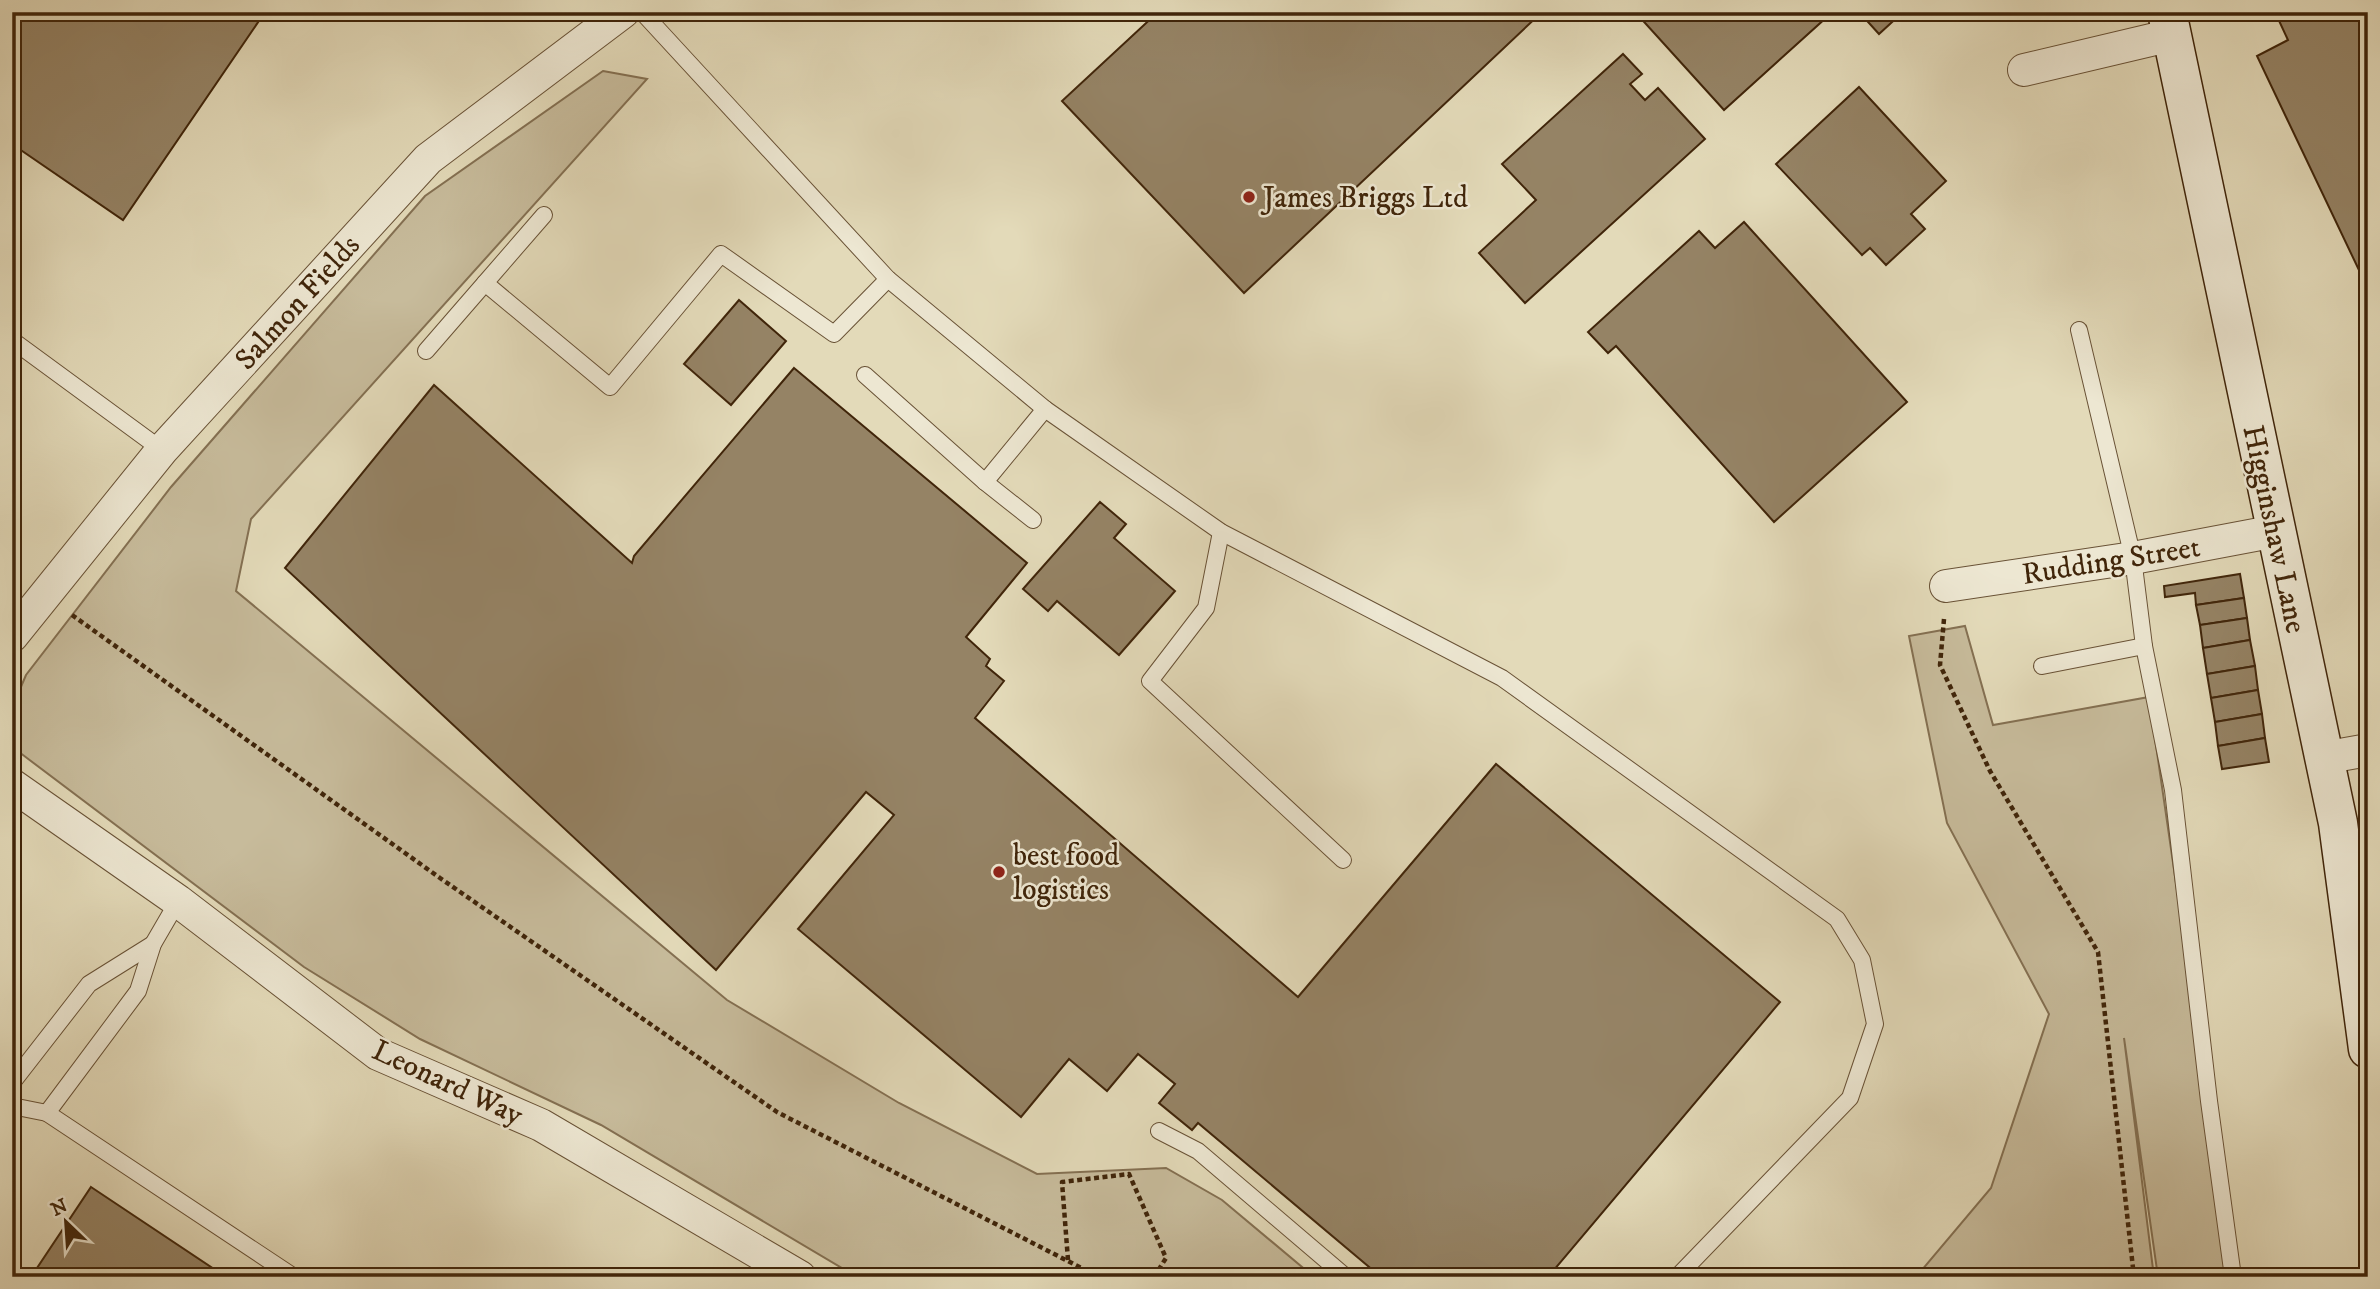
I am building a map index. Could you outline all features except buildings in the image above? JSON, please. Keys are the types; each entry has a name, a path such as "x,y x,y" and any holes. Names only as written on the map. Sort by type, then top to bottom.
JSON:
{"main road":[{"name":"Higginshaw Lane","path":"2169,24 2338,823 2368,1049"}],"street":[{"name":"Salmon Fields","path":"12,636 162,450 428,159 623,12"},
{"path":"2024,70 2169,24"},
{"name":"Rudding Street","path":"1946,586 2133,558 2276,531"},
{"path":"2323,758 2368,750"},
{"name":"Leonard Way","path":"12,785 178,901 378,1054 541,1125 800,1277"}],"lane":[{"path":"642,12 888,279 1045,409 1221,532 1502,678 1838,919 1861,960 1875,1024 1850,1098 1677,1277"},
{"path":"426,351 544,215"},
{"path":"485,283 610,387 721,254 834,334 888,279"},
{"path":"2079,330 2133,558 2144,646 2173,790 2209,1101 2233,1277"},
{"path":"12,340 162,450"},
{"path":"865,375 985,482 1033,520"},
{"path":"985,482 1045,409"},
{"path":"1221,532 1206,608 1150,681 1343,860"},
{"path":"2042,666 2144,646"},
{"path":"47,1113 138,991 153,944 178,901"},
{"path":"12,1083 89,984 153,944"},
{"path":"12,1106 47,1113 293,1277"},
{"path":"1160,1131 1198,1151 1346,1277"}],"path":[{"path":"1946,586 1940,665 1990,771 2098,952 2134,1277"},
{"path":"44,594 440,878 777,1112 1099,1277"},
{"path":"1068,1261 1062,1182 1129,1174 1166,1258 1154,1277"}],"shaded area":[{"path":"603,71 647,79 251,519 236,591 727,1000 899,1103 1037,1174 1166,1168 1222,1200 1314,1277 857,1277 601,1125 420,1039 304,967 19,752 12,721 17,696 26,675 171,487 425,196"},
{"path":"1965,626 1993,725 2149,697 2233,1277 2158,1277 2124,1038 2154,1277 1916,1277 1991,1188 2049,1014 1947,823 1909,636"}],"place":[{"name":"James Briggs Ltd","path":"1249,197"},
{"name":"best food logistics","path":"999,872"}]}
